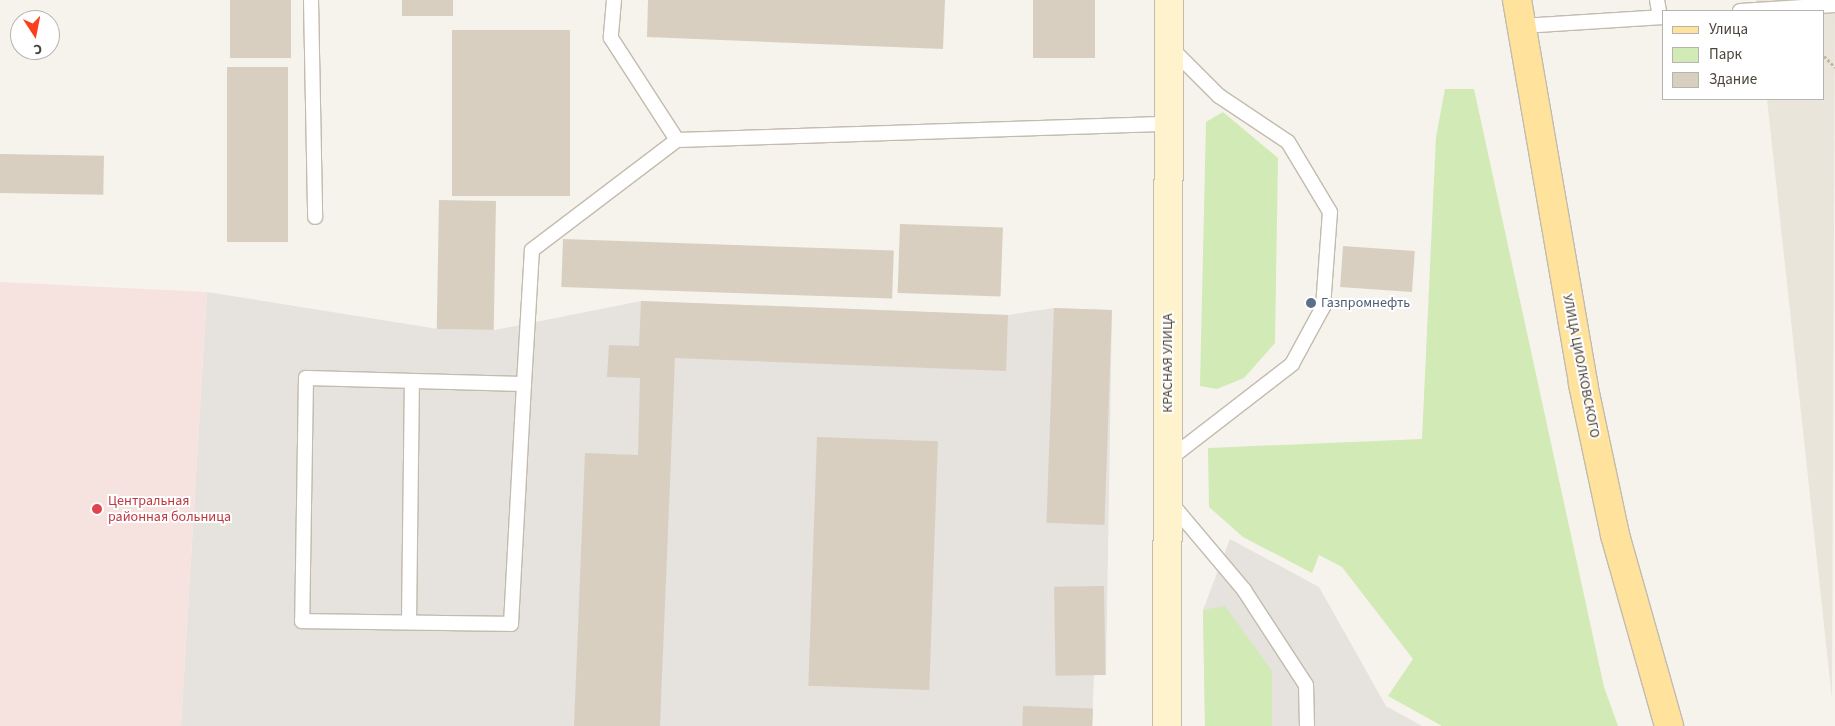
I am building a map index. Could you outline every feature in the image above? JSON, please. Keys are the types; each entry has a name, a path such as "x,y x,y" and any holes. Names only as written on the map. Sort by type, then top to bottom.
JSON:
{"main road":[{"name":"КРАСНАЯ УЛИЦА","path":"1166,726 1169,0"},
{"name":"УЛИЦА ЦИОЛКОВСКОГО","path":"1517,0 1583,384 1615,536 1669,726"}],"lane":[{"path":"311,0 315,217"},
{"path":"614,0 612,38 677,140"},
{"path":"1522,26 1662,17 1657,0"},
{"path":"1756,10 1835,5"},
{"path":"1168,460 1292,364 1324,307 1330,212 1288,142 1220,96 1169,46"},
{"path":"524,384 306,378 302,621 511,624 532,250 677,140 1169,124"},
{"path":"409,622 412,381"},
{"path":"1167,499 1244,590 1306,685 1307,726"}],"path":[{"path":"1825,57 1835,67"}],"shaded area":[{"path":"1756,0 1835,0 1832,699 1767,100 1825,100 1825,10 1757,10"},
{"name":"Центральная районная больница","path":"0,282 207,292 181,726 0,726"},
{"path":"207,292 438,329 495,330 641,301 1008,315 1054,308 1112,310 1106,675 1094,675 1092,726 181,726"},
{"path":"1230,539 1319,587 1386,706 1422,726 1205,726 1203,610"}],"green space":[{"path":"1445,89 1474,89 1604,687 1618,726 1442,726 1388,696 1413,659 1342,567 1319,555 1312,573 1243,537 1209,507 1208,448 1422,439 1436,137"},
{"path":"1223,112 1278,158 1275,343 1244,378 1217,389 1200,386 1206,122"},
{"path":"1225,606 1272,671 1272,726 1205,726 1203,610"}],"building":[{"path":"230,0 291,0 291,58 230,58"},
{"path":"402,0 453,0 453,16 402,16"},
{"path":"648,0 945,0 943,49 647,37"},
{"path":"1033,0 1095,0 1095,58 1033,58"},
{"path":"452,30 570,30 570,196 452,196"},
{"path":"227,67 288,67 288,242 227,242"},
{"path":"0,154 104,156 103,195 0,193"},
{"path":"439,200 496,201 494,330 437,329"},
{"path":"900,224 1003,228 1001,297 898,293"},
{"path":"563,239 894,251 892,299 561,287"},
{"path":"1343,246 1415,251 1412,292 1340,287"},
{"path":"641,301 1008,315 1006,371 675,358 660,726 574,726 585,453 638,455 640,378 607,377 609,345 639,346"},
{"path":"1054,308 1112,310 1104,525 1046,523"},
{"path":"817,437 938,441 929,690 808,686"},
{"path":"1104,586 1106,675 1056,676 1054,587"},
{"path":"1023,706 1093,708 1092,726 1022,726"}],"place":[{"name":"Газпромнефть","path":"1311,303"},
{"name":"Центральная районная больница","path":"97,509"}]}
